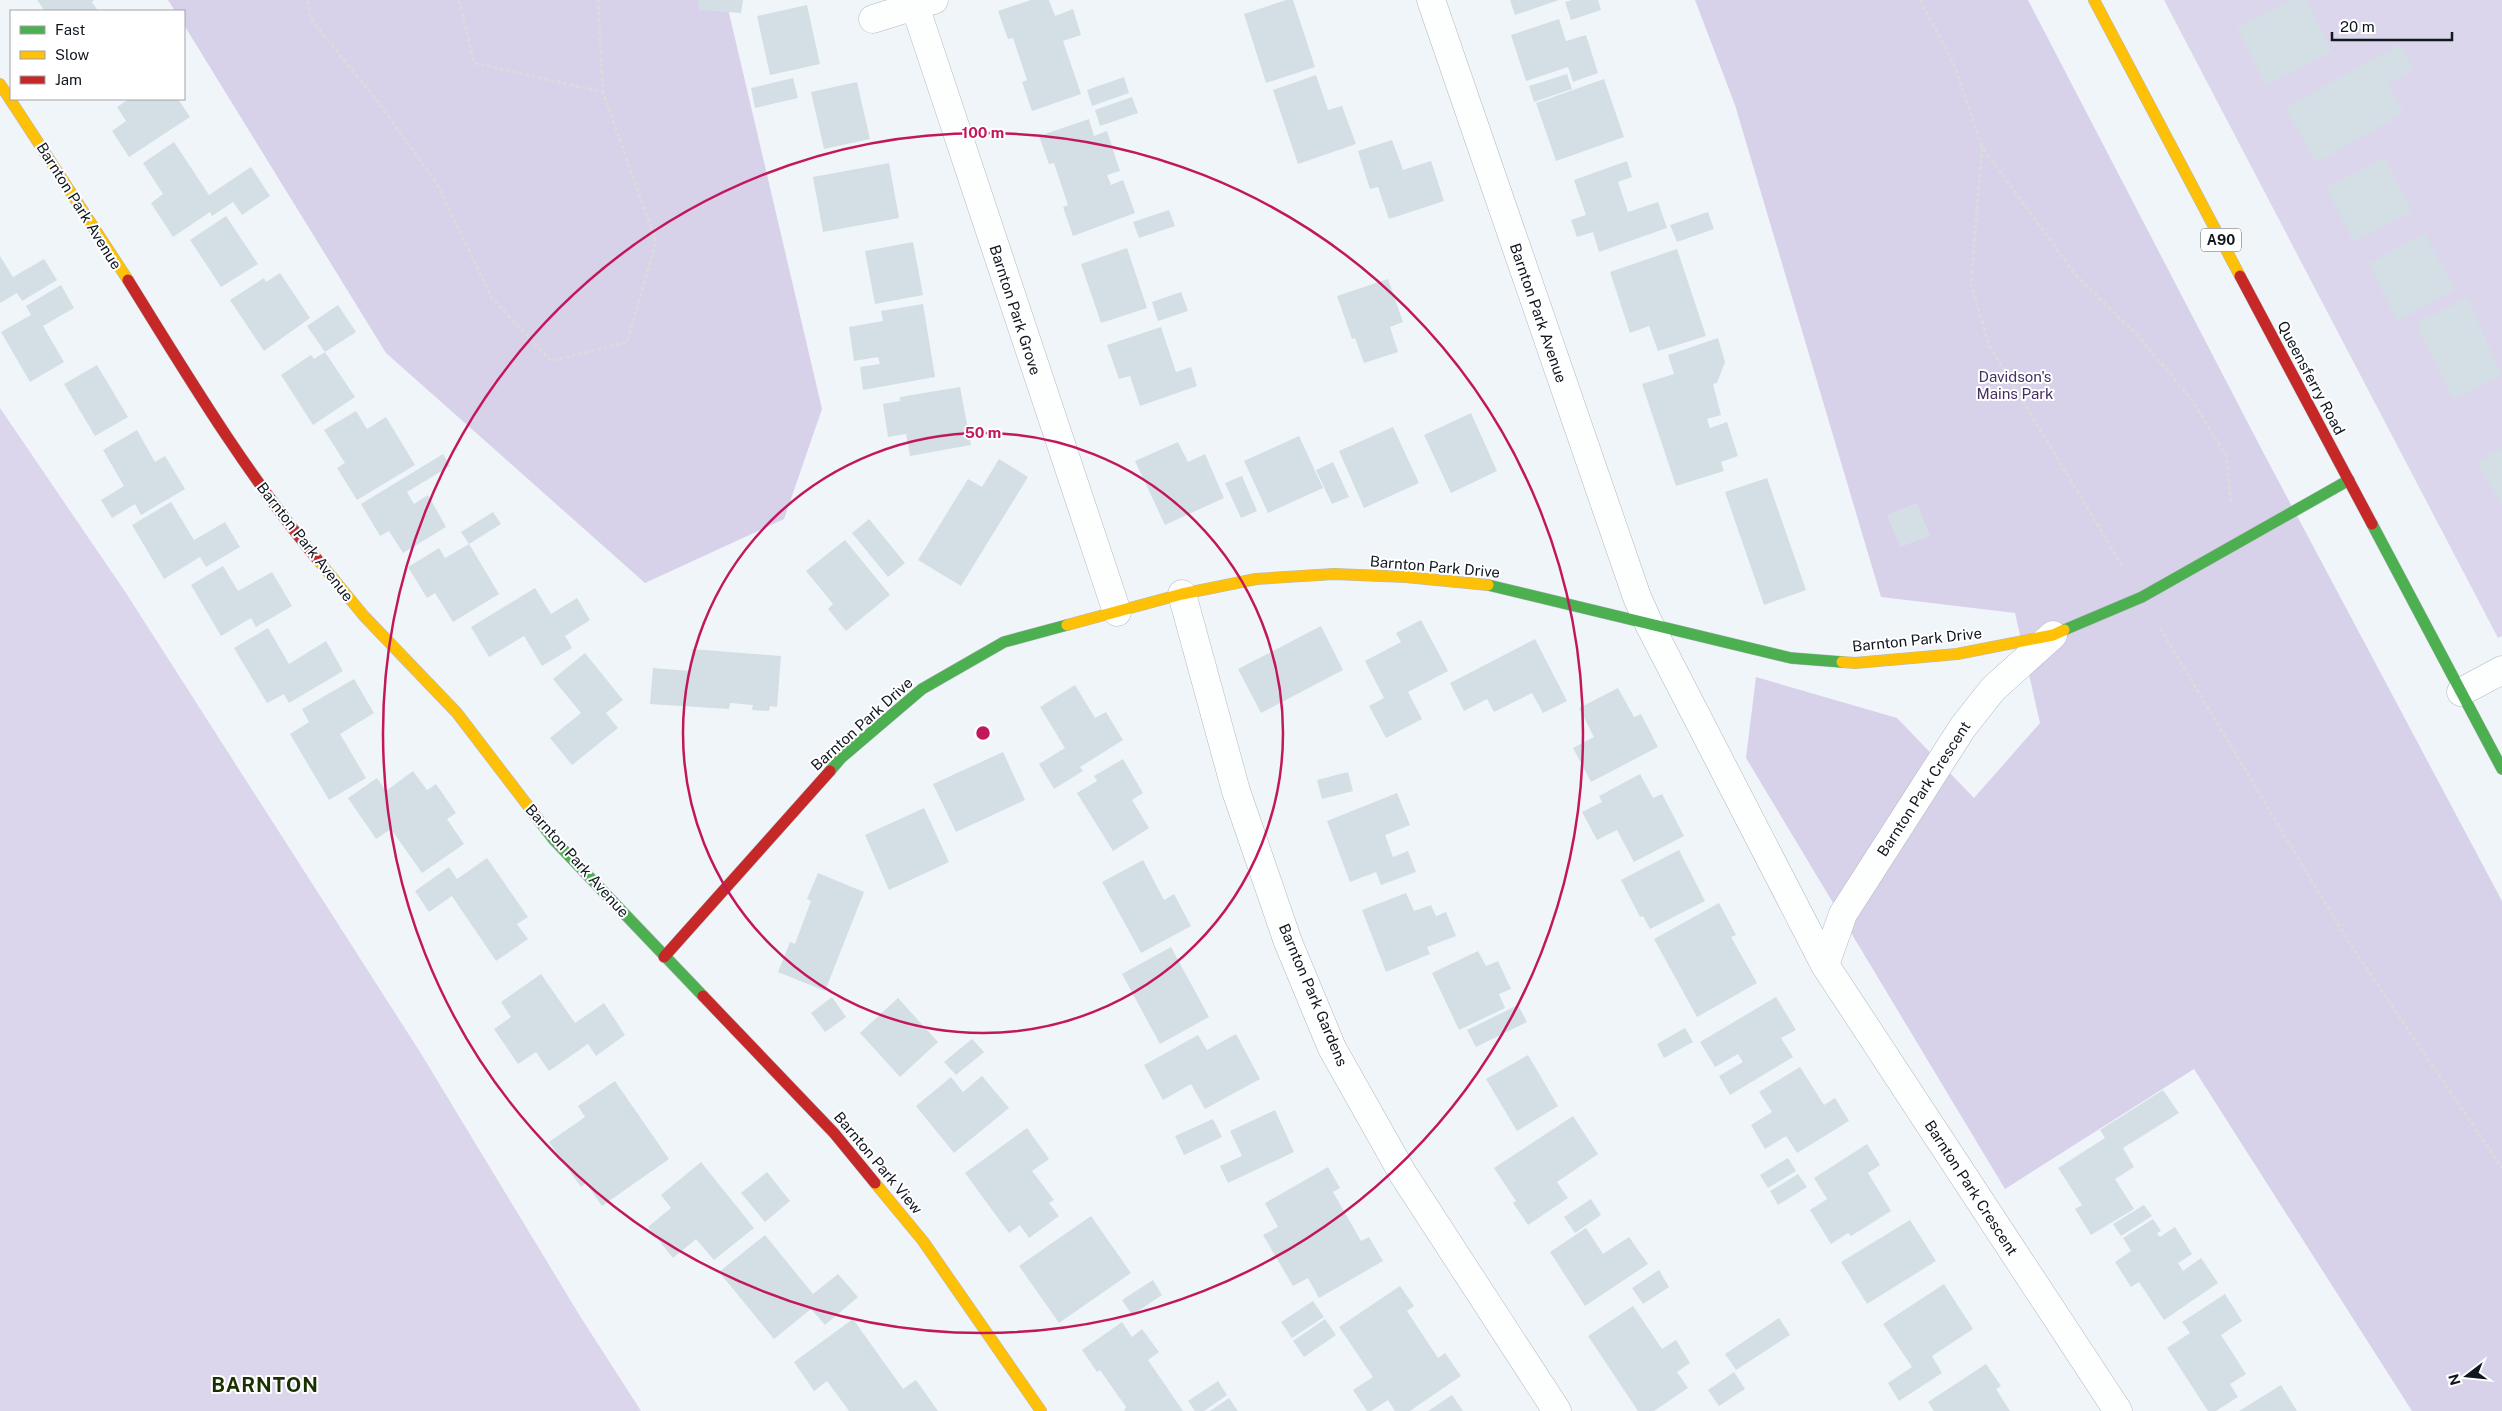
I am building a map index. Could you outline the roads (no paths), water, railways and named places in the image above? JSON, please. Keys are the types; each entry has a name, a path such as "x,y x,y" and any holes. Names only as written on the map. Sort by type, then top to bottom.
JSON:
{"street":[{"name":"Barnton Park Avenue","path":"1431,0 1637,597 1649,624"},
{"name":"Queensferry Road","path":"2094,0 2502,769"},
{"name":"Barnton Park Grove","path":"873,19 925,3 1117,612"},
{"name":"Barnton Park Avenue","path":"0,84 10,99"},
{"name":"Barnton Park Avenue","path":"11,100 70,190 214,418 284,519 364,616 457,713 554,840 664,957"},
{"name":"Barnton Park Drive","path":"664,957 841,758 922,689 1004,642 1182,594 1256,579 1334,574 1406,577 1490,585 1790,658 1855,663 1957,654 2053,635 2142,598 2348,480"},
{"name":"Barnton Park Gardens","path":"1182,594 1239,800 1288,942 1332,1048 1404,1174 1557,1411"},
{"name":"Barnton Park Crescent","path":"1649,624 1825,965 2118,1411"},
{"name":"Barnton Park Crescent","path":"1825,965 1843,914 1963,727 1993,689 2053,635"},
{"path":"2461,692 2502,670"},
{"name":"Barnton Park View","path":"664,957 834,1133 878,1183 924,1241 1041,1411"}],"district":[{"name":"BARNTON","path":"265,1385"}],"park label":[{"name":"Davidson's Mains Park","path":"2015,386"}]}
